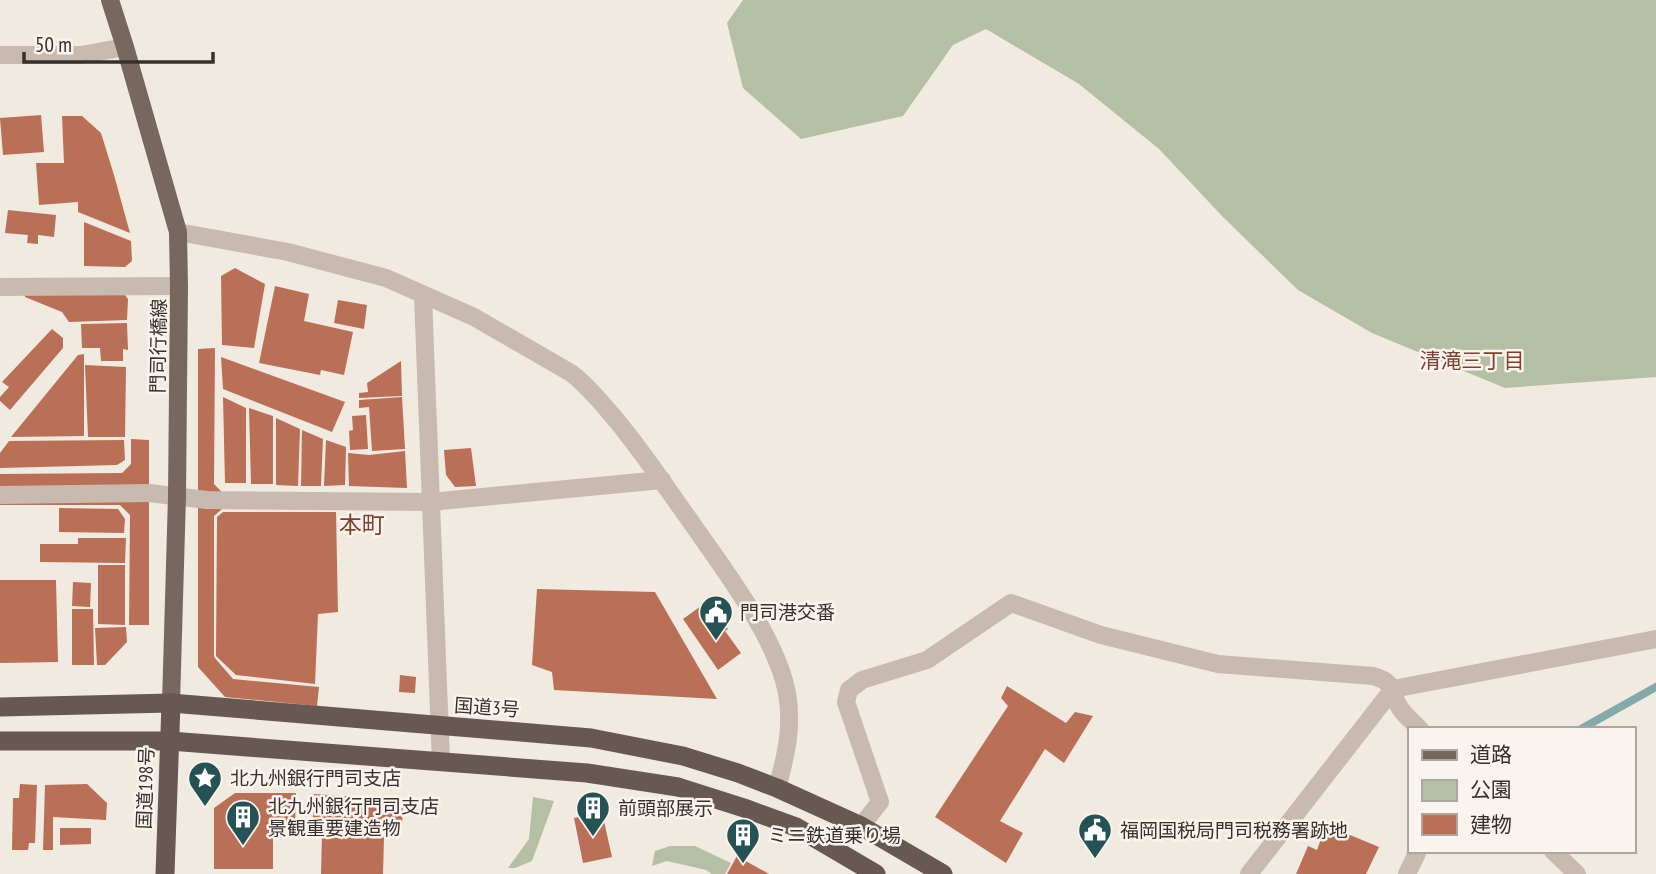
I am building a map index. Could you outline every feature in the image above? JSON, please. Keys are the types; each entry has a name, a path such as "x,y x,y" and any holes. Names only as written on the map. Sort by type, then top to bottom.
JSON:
{"highway":[{"name":"国道3号","path":"0,707 171,703 591,738 683,756 777,788 861,826 943,874"},
{"name":"国道198号","path":"165,874 171,703"},
{"path":"0,741 170,741 587,773 678,787 744,808 796,827 876,874"}],"main road":[{"name":"門司行橋線","path":"110,0 177,232 177,496 171,703"}],"street":[{"path":"0,55 80,55 125,47"},
{"path":"177,232 288,253 386,278 474,317 586,384 662,480 724,570 759,625 778,662 787,694 790,728 786,758 777,788"},
{"path":"0,287 179,286"},
{"path":"423,296 441,762"},
{"path":"0,495 149,493 207,500 430,502 662,480"},
{"path":"861,826 880,802 846,702 849,690 862,680 928,660 1011,603 1101,635 1218,664 1384,679 1393,689 1399,707 1418,727"},
{"path":"1249,874 1393,689 1656,639"},
{"path":"1407,874 1417,853"},
{"path":"1555,853 1577,874"}],"green space":[{"path":"743,0 1656,0 1656,377 1505,388 1372,333 1298,290 1223,217 1159,149 1079,84 986,29 953,45 903,116 801,139 743,88 727,23"},
{"path":"533,797 554,801 532,861 508,868 529,839"},
{"path":"670,846 695,846 731,863 725,874 712,874 706,870 667,861 652,866 655,851"}],"building":[{"path":"41,115 44,152 3,155 0,118"},
{"path":"62,116 82,116 101,133 130,233 78,212 78,202 39,205 36,163 64,163"},
{"path":"8,210 56,215 54,237 38,235 38,244 27,243 28,235 5,233"},
{"path":"84,222 131,241 132,261 125,267 84,266"},
{"path":"235,268 265,284 254,348 222,345 221,276"},
{"path":"275,286 309,294 304,321 353,332 344,375 321,370 320,375 259,363"},
{"path":"122,291 128,299 127,320 69,322 62,312 25,297 25,293"},
{"path":"338,300 367,305 364,329 334,323"},
{"path":"127,323 128,350 123,349 123,361 101,361 100,348 82,348 81,324"},
{"path":"52,329 63,338 63,348 10,410 0,401 0,397 9,387 2,382"},
{"path":"215,348 214,484 221,491 222,509 214,516 214,657 233,679 319,687 317,706 225,697 198,667 198,349"},
{"path":"84,354 84,436 11,437 78,355"},
{"path":"221,357 345,402 332,432 223,389"},
{"path":"401,361 402,396 359,398 359,393 368,392 367,383"},
{"path":"85,365 126,367 125,437 88,437"},
{"path":"223,397 246,408 246,483 225,483"},
{"path":"402,397 405,449 372,451 369,407 359,408 359,400"},
{"path":"249,408 273,416 273,484 251,484"},
{"path":"366,415 368,449 350,450 349,431 353,430 352,416"},
{"path":"276,418 300,429 298,486 276,485"},
{"path":"302,430 323,439 321,486 301,486"},
{"path":"131,439 149,440 149,625 129,625 130,515 120,505 0,505 0,474 122,473 131,464"},
{"path":"124,440 125,460 117,465 0,468 0,453 9,441"},
{"path":"326,440 346,447 345,485 324,486"},
{"path":"471,448 476,486 455,487 446,475 444,450"},
{"path":"405,451 407,488 349,486 348,453 369,455"},
{"path":"59,508 118,509 125,519 124,533 59,532"},
{"path":"223,512 336,512 338,612 318,614 315,684 236,675 216,656 217,517"},
{"path":"78,538 126,538 125,563 40,562 40,544 78,544"},
{"path":"98,565 125,565 125,625 98,624"},
{"path":"0,580 56,580 58,662 0,663"},
{"path":"73,582 91,583 90,607 72,606"},
{"path":"537,589 655,592 717,699 554,690 552,672 532,665"},
{"name":"門司港交番","path":"708,601 741,653 718,670 683,619"},
{"path":"72,609 93,609 94,665 72,665"},
{"path":"126,627 127,642 105,665 97,665 95,628"},
{"path":"400,675 416,677 415,693 399,692"},
{"path":"1007,686 1066,723 1075,712 1093,716 1064,763 1045,749 1000,821 1023,833 1006,863 935,817 1008,706 1001,698"},
{"path":"20,784 37,785 35,843 29,843 28,850 12,850 13,798 19,798"},
{"path":"87,784 107,803 106,820 53,817 53,850 43,850 45,785"},
{"name":"北九州銀行門司支店 景観重要建造物","path":"235,793 296,793 295,825 273,825 273,869 214,869 214,808"},
{"path":"314,794 403,800 402,826 313,819"},
{"name":"前頭部展示","path":"602,812 612,857 583,863 574,818"},
{"path":"1326,825 1379,847 1366,874 1296,874 1308,846 1317,850"},
{"path":"60,828 91,828 91,844 60,845"},
{"path":"322,834 384,837 383,874 321,874"},
{"name":"ミニ鉄道乗り場","path":"737,856 769,874 727,874"}],"waterway":[{"path":"1585,727 1656,687"}],"place":[{"name":"門司港交番","path":"716,642"},
{"name":"北九州銀行門司支店","path":"205,808"},
{"name":"前頭部展示","path":"593,838"},
{"name":"北九州銀行門司支店 景観重要建造物","path":"243,847"},
{"name":"福岡国税局門司税務署跡地","path":"1095,860"},
{"name":"ミニ鉄道乗り場","path":"743,865"}],"district":[{"name":"清滝三丁目","path":"1472,360"},
{"name":"本町","path":"362,524"}]}
